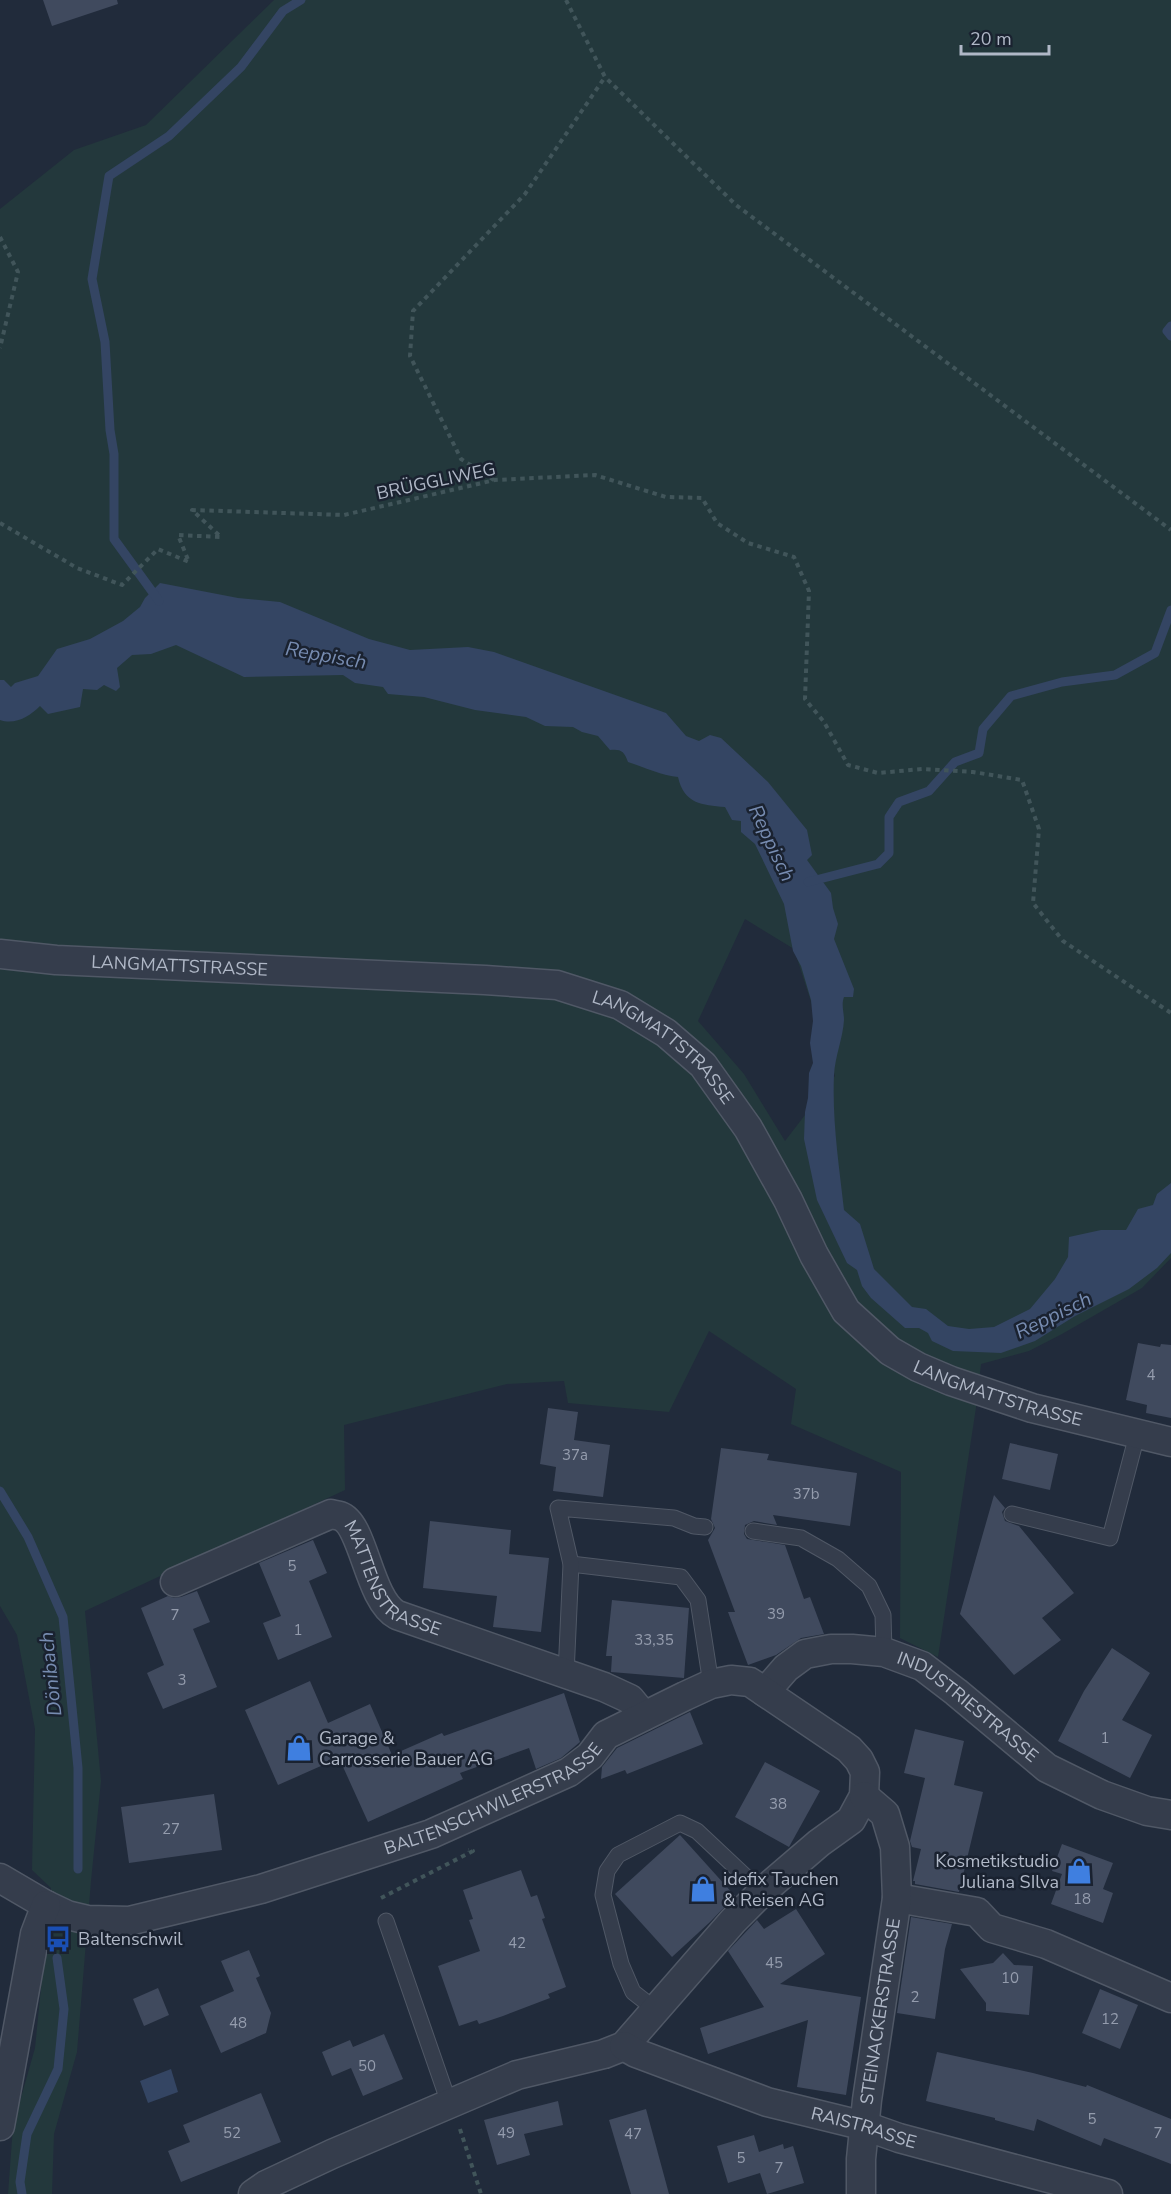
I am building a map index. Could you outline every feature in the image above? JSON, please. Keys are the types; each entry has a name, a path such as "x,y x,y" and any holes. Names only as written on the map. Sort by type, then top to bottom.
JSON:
{"street":[{"name":"LANGMATTSTRASSE","path":"0,954 56,960 521,982 556,986 620,1005 666,1033 703,1065 748,1128 846,1311 890,1351 918,1367 1032,1408 1171,1442"},
{"name":"MATTENSTRASSE","path":"175,1582 331,1515 342,1516 351,1525 375,1584 389,1611 630,1699 644,1716"},
{"name":"INDUSTRIESTRASSE","path":"765,1692 786,1668 805,1654 831,1649 884,1652 922,1666 1047,1768 1102,1795 1147,1811 1171,1815"},
{"name":"BALTENSCHWILERSTRASSE","path":"0,1878 46,1905 67,1915 88,1920 129,1921 261,1889 431,1834 569,1772 590,1756 606,1735 711,1684 731,1680 750,1682 849,1749 859,1760 865,1772 864,1796"},
{"path":"253,2194 266,2185 332,2154 517,2075 604,2054 624,2046 733,1921 762,1892 819,1843 851,1820 864,1796"},
{"name":"STEINACKERSTRASSE","path":"861,2194 861,2159 867,2100 897,1898 895,1847 885,1814 864,1796"},
{"name":"STEINACKERSTRASSE","path":"897,1898 978,1912 992,1928 1046,1944 1171,1998"},
{"path":"0,2126 35,1934 46,1905"},
{"name":"RAISTRASSE","path":"624,2046 636,2054 767,2102 865,2126 899,2138 1108,2194"}],"lane":[{"path":"1012,1514 1110,1538 1137,1435"},
{"path":"566,1674 571,1564 558,1508 674,1518 694,1526 705,1527"},
{"path":"753,1531 801,1538 838,1559 869,1586 883,1615 884,1652"},
{"path":"571,1564 681,1576 698,1600 711,1684"},
{"path":"656,2010 633,1992 621,1964 603,1895 607,1871 618,1855 680,1823 697,1831 762,1892"},
{"path":"386,1921 449,2103"}],"path":[{"path":"566,0 605,77 736,206 1171,530"},
{"path":"495,480 461,459 410,356 413,311 525,194 605,77"},
{"path":"0,237 18,272 0,348"},
{"name":"BRÜGGLIWEG","path":"0,524 77,568 122,585 158,549 189,562 178,534 221,537 192,510 344,515 495,480 595,475 666,497 702,498 717,523 748,543 794,557 809,591 805,699 824,723 848,765 878,773 922,769 973,772 1022,780 1039,829 1033,903 1063,941 1171,1013"},
{"path":"386,1921 379,1899 474,1851 438,1846 431,1834"},
{"path":"462,2137 481,2194"}],"green space":[{"path":"274,0 1171,0 1171,1258 1142,1288 1062,1334 1029,1351 981,1364 938,1657 900,1638 901,1472 791,1424 796,1389 709,1331 669,1412 568,1403 564,1381 507,1384 344,1425 345,1490 85,1611 101,1781 77,2052 54,2134 52,2194 8,2194 13,2126 35,2048 51,1888 32,1870 35,1729 17,1635 0,1606 0,209 74,150 146,125","holes":["745,919 794,949 835,1076 785,1141 744,1074 698,1021"]}],"water":[{"name":"Reppisch","path":"160,583 238,598 280,602 369,639 410,650 468,647 494,652 666,713 686,736 699,741 710,735 721,738 768,782 807,830 812,855 807,860 831,893 838,924 834,939 854,989 853,997 844,997 843,1000 844,1020 834,1075 835,1126 844,1210 860,1224 874,1269 912,1307 926,1309 948,1326 969,1329 994,1327 1030,1309 1055,1279 1068,1257 1069,1237 1101,1230 1126,1230 1138,1209 1153,1205 1157,1194 1171,1183 1171,1253 1157,1268 1129,1289 1075,1316 1035,1341 1001,1353 953,1351 932,1341 928,1333 919,1328 905,1328 871,1298 862,1286 857,1270 847,1263 817,1200 804,1139 809,1073 813,1063 810,1043 813,1021 811,1000 801,966 793,951 784,904 755,844 741,832 741,821 732,820 725,807 702,804 689,798 678,777 628,762 622,752 610,750 598,736 573,727 545,726 526,717 475,710 424,697 388,694 383,687 355,683 343,675 244,677 176,645 151,654 132,655 117,668 120,687 116,691 104,685 97,690 83,689 80,707 48,714 40,706 22,719 0,720 0,680 4,680 11,687 15,683 38,676 57,649 90,639 123,621 140,607 145,598"},
{"path":"171,2069 178,2092 148,2103 140,2081"}],"building":[{"path":"43,0 117,0 118,4 52,26"},
{"path":"1138,1343 1160,1347 1161,1344 1171,1345 1171,1418 1146,1413 1147,1405 1126,1400"},
{"path":"548,1408 578,1412 574,1440 610,1445 603,1497 553,1491 556,1467 540,1464"},
{"path":"1010,1443 1058,1454 1050,1490 1002,1479"},
{"path":"721,1448 769,1454 767,1460 857,1473 850,1526 773,1515 777,1525 754,1521 745,1525 744,1534 747,1539 785,1545 804,1599 810,1597 824,1634 801,1638 776,1655 748,1665 728,1612 735,1612 708,1540 715,1528 711,1519"},
{"path":"994,1495 1005,1508 1002,1512 1005,1521 1019,1526 1074,1593 1042,1618 1061,1640 1014,1675 960,1614"},
{"path":"430,1521 511,1530 509,1554 549,1558 541,1632 493,1627 497,1596 423,1588"},
{"path":"313,1540 327,1573 309,1581 332,1637 278,1660 263,1623 281,1616 259,1563"},
{"path":"197,1591 210,1622 193,1629 217,1687 163,1709 147,1673 164,1665 141,1608 168,1596 181,1597"},
{"path":"612,1600 689,1608 684,1678 611,1672 612,1656 606,1656"},
{"path":"1112,1648 1150,1673 1122,1720 1152,1735 1130,1778 1058,1741 1084,1691"},
{"path":"310,1681 328,1723 370,1704 392,1755 442,1733 444,1736 564,1693 580,1742 561,1758 536,1769 529,1748 460,1773 463,1779 368,1822 339,1758 278,1785 245,1710"},
{"path":"690,1712 703,1744 627,1774 625,1770 601,1779 602,1767 617,1748"},
{"path":"915,1729 964,1741 954,1785 983,1792 959,1892 915,1884 913,1881 921,1849 912,1847 910,1841 925,1778 904,1773"},
{"path":"765,1762 820,1791 789,1847 735,1817"},
{"path":"214,1794 222,1850 129,1863 121,1807"},
{"path":"680,1835 735,1896 672,1957 615,1894"},
{"path":"1062,1844 1113,1863 1103,1889 1113,1893 1103,1923 1051,1904 1062,1874 1052,1871"},
{"path":"521,1870 531,1897 537,1895 545,1918 542,1919 566,1987 548,1994 550,1998 503,2016 479,2024 477,2020 459,2026 438,1966 480,1951 469,1920 473,1919 463,1890"},
{"path":"796,1909 825,1954 780,1984 861,1997 846,2095 797,2087 808,2020 708,2054 700,2028 764,2007 728,1951 757,1920 764,1929"},
{"path":"911,1917 952,1924 945,1949 935,2019 897,2013"},
{"path":"249,1950 260,1976 256,1978 271,2013 266,2033 221,2053 200,2006 234,1991 221,1961"},
{"path":"1003,1953 1014,1965 1033,1966 1029,2015 986,2011 986,2003 960,1969 993,1963"},
{"path":"158,1988 169,2015 144,2026 133,1999"},
{"path":"1100,1989 1138,2005 1120,2049 1082,2033"},
{"path":"384,2034 403,2079 363,2096 351,2068 332,2076 322,2052 350,2040 353,2047"},
{"path":"937,2052 1086,2087 1087,2085 1171,2119 1171,2164 1104,2138 1101,2146 1037,2119 1034,2131 995,2120 995,2118 926,2101"},
{"path":"261,2093 281,2142 181,2182 168,2151 190,2142 183,2125"},
{"path":"558,2101 563,2125 524,2134 530,2155 497,2165 484,2120"},
{"path":"646,2109 669,2194 631,2194 609,2120"},
{"path":"754,2135 759,2152 783,2144 784,2149 793,2146 804,2183 767,2194 760,2173 728,2183 717,2146"}],"waterway":[{"path":"159,601 114,539 114,454 110,430 105,342 92,279 109,176 169,136 241,67 283,11 301,0"},
{"path":"1171,326 1167,331 1171,336"},
{"path":"808,882 878,864 889,853 889,817 899,802 929,791 955,762 979,753 983,729 1011,696 1062,682 1115,675 1155,653 1171,610"},
{"name":"Dönibach","path":"0,1491 28,1537 63,1617 78,1768 78,1869"},
{"name":"Dönibach","path":"22,2194 20,2182 27,2134 58,2069 64,2009 57,1958"}],"place":[{"name":"Garage & Carrosserie Bauer AG","path":"299,1748"},
{"name":"Kosmetikstudio Juliana SIlva","path":"1079,1871"},
{"name":"idefix Tauchen & Reisen AG","path":"703,1889"},
{"name":"Baltenschwil","path":"58,1939"}]}
